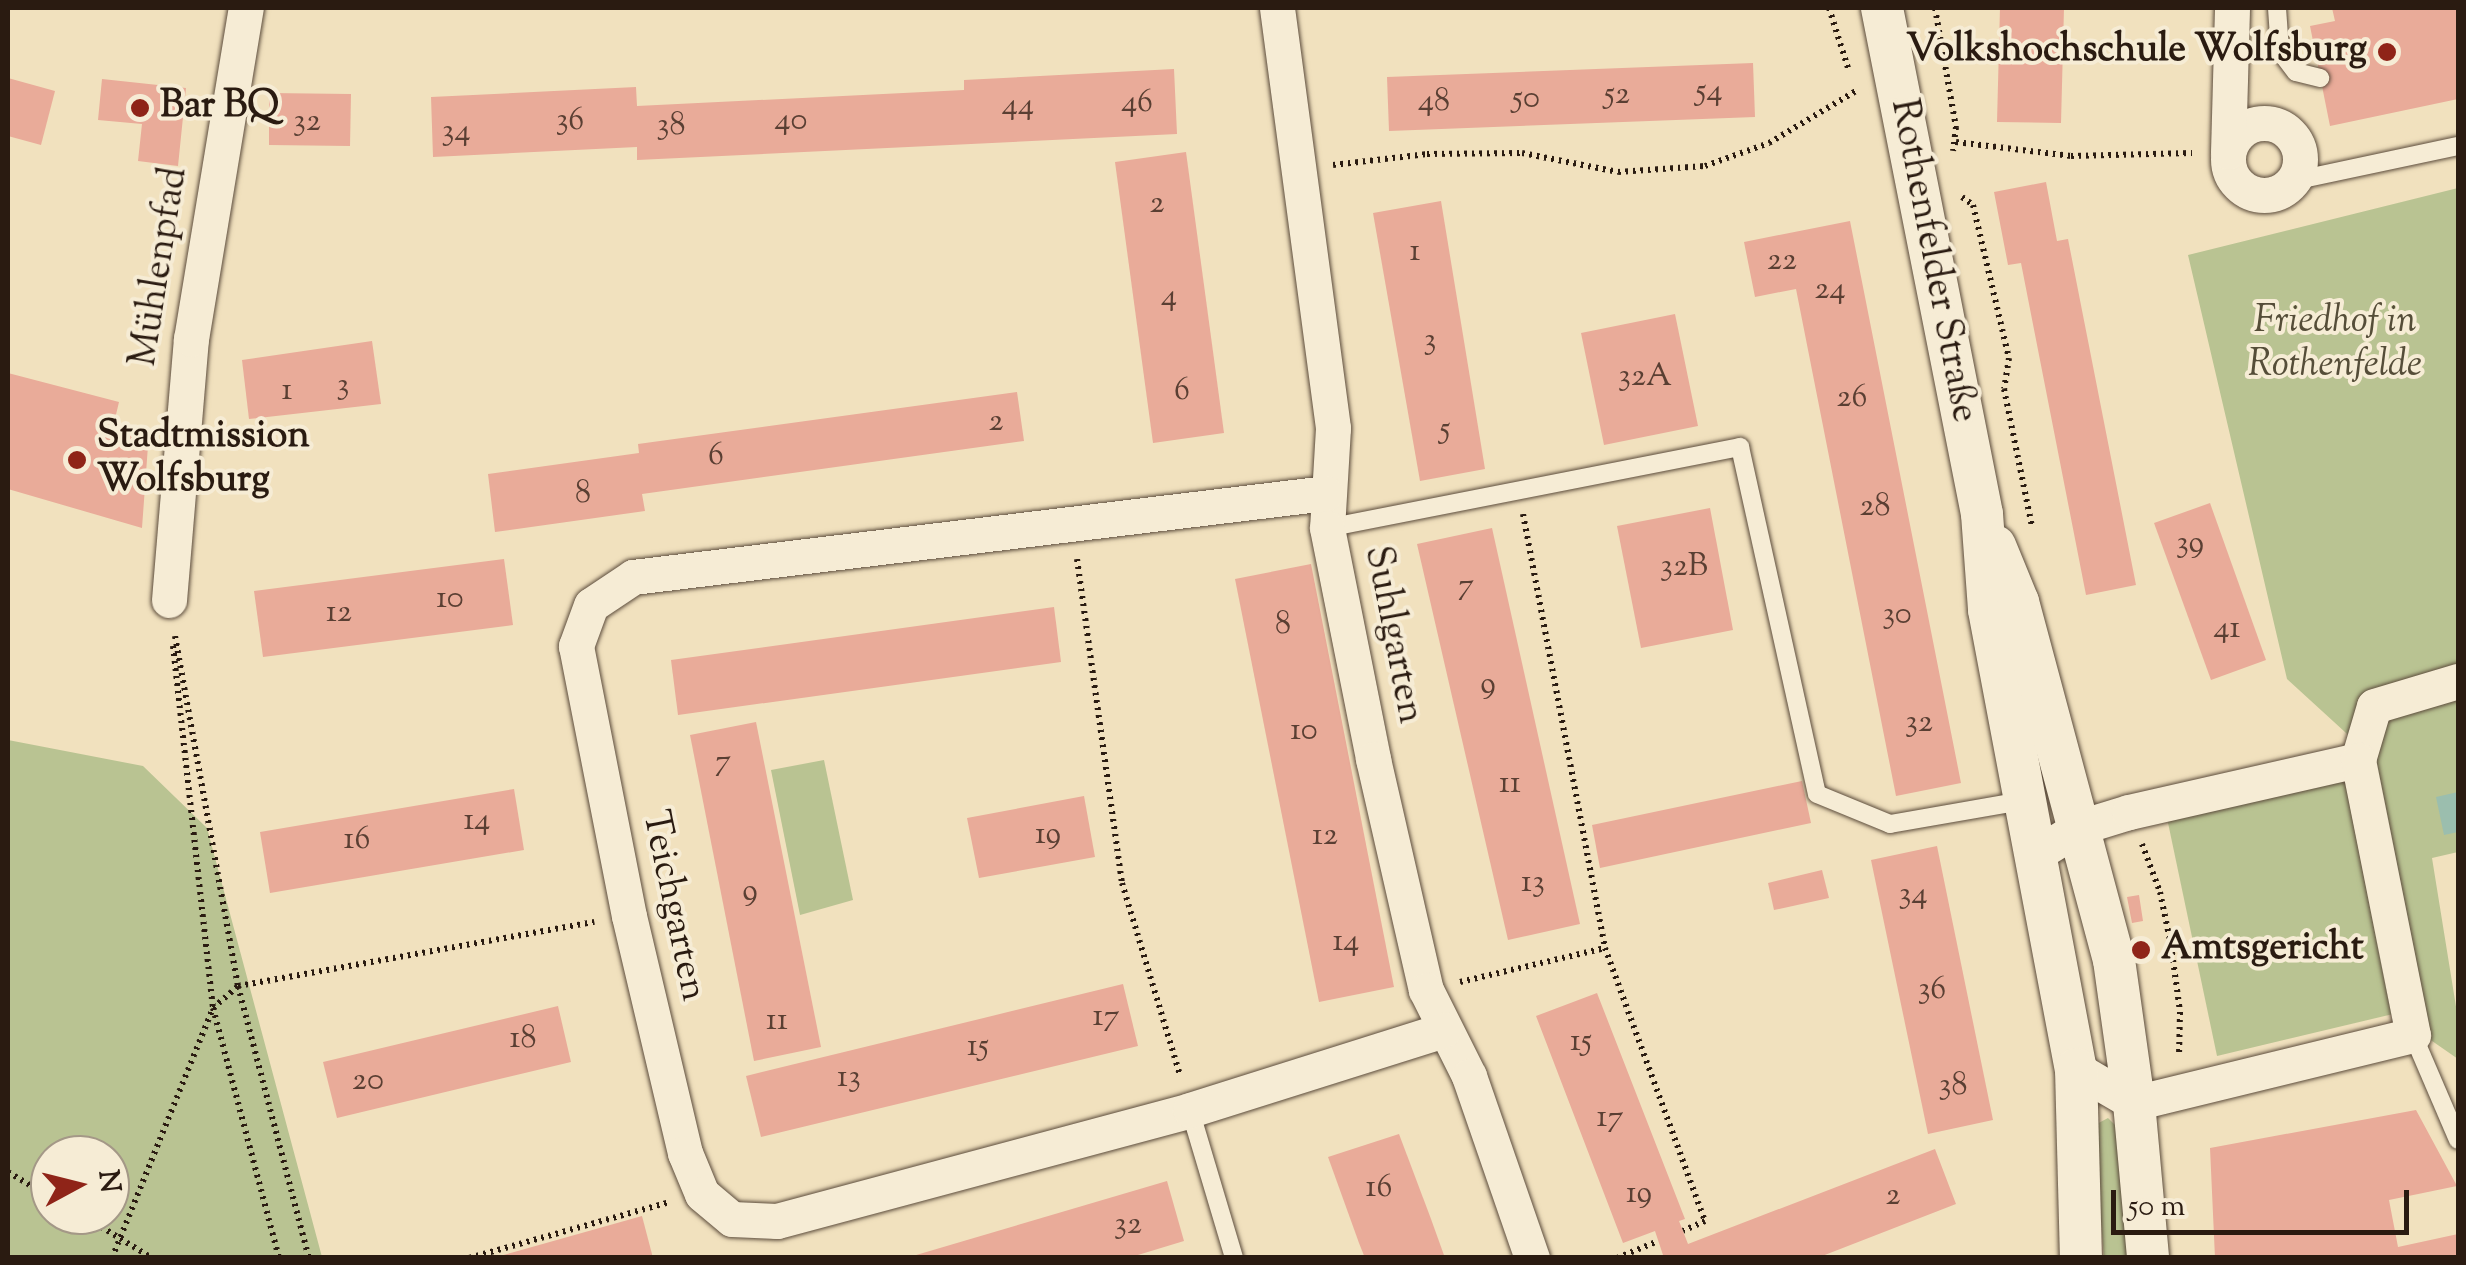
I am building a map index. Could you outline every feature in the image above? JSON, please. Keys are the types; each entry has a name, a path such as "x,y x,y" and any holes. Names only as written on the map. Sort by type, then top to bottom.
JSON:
{"street":[{"name":"Mühlenpfad","path":"169,600 176,477 191,339 246,8"},
{"name":"Suhlgarten","path":"1276,8 1333,428 1326,510 1426,990 1468,1076 1532,1258"},
{"name":"Rothenfelder Straße","path":"1882,8 1982,514 1988,610 2038,853 2076,1069 2081,1258"},
{"path":"2228,152 2240,132 2261,123 2273,124 2292,137 2298,147 2298,170 2293,181 2273,194 2249,193 2232,176 2228,152 2232,8"},
{"name":"Teichgarten","path":"702,1194 685,1153 629,916 576,646 590,605 633,577 1073,527 1326,510"},
{"name":"Rothenfelder Straße","path":"1982,514 2018,602 2114,960 2134,1103 2148,1258"},
{"path":"2076,1069 2134,1103 2413,1035 2358,760 2374,706 2458,681"},
{"path":"2038,853 2080,826 2358,760"},
{"path":"702,1194 732,1219 776,1220 1190,1110 1444,1030"}],"lane":[{"path":"2277,8 2280,51 2296,72 2320,78"},
{"path":"2293,181 2458,146"},
{"path":"1326,510 1519,493 1740,447 1817,794 1890,824 2027,800"},
{"path":"2413,1035 2458,1140"},
{"path":"1190,1110 1234,1258"}],"path":[{"path":"1298,169 1427,154 1522,153 1618,172 1704,166 1769,143 1856,91"},
{"path":"1956,142 2070,156 2228,152"},
{"path":"1519,493 1604,948 1705,1222 1683,1231"},
{"path":"1073,527 1100,749 1122,883 1190,1110"},
{"path":"169,600 238,986 308,1258"},
{"path":"169,600 192,848 214,1008 278,1258"},
{"path":"112,1258 214,1008 238,986 629,916"},
{"path":"1426,990 1604,948"},
{"path":"8,1172 30,1185"},
{"path":"468,1258 702,1194"},
{"path":"117,1235 152,1258"},
{"path":"1618,1258 1658,1241"}],"green space":[{"name":"Friedhof in Rothenfelde","path":"2458,188 2458,852 2432,858 2458,1019 2458,1059 2422,1034 2369,754 2287,679 2188,255"},
{"path":"8,740 143,766 207,828 322,1257 8,1257"},
{"path":"824,760 853,900 800,915 771,770"},
{"path":"2345,781 2393,1014 2217,1056 2167,818"},
{"path":"2108,1118 2116,1126 2128,1257 2104,1257 2093,1126"}],"shaded area":[{"path":"2458,792 2458,832 2444,835 2436,797"}],"building":[{"path":"2000,8 2064,8 2061,123 1997,122"},
{"name":"Volkshochschule Wolfsburg","path":"2332,8 2458,8 2458,99 2330,126 2310,26 2335,21"},
{"path":"1753,63 1755,117 1389,131 1387,77"},
{"path":"1174,69 1177,134 637,160 637,147 433,157 431,97 636,87 637,106 964,90 964,80"},
{"path":"8,78 55,91 41,145 8,136"},
{"path":"102,79 186,88 178,166 138,161 142,124 98,120"},
{"path":"269,93 351,94 350,146 269,145"},
{"path":"1186,152 1224,433 1153,443 1115,162"},
{"path":"2046,182 2057,241 2068,239 2136,585 2086,595 2021,263 2008,265 1994,192"},
{"path":"1441,201 1485,469 1420,481 1373,213"},
{"path":"1850,221 1961,783 1896,796 1796,289 1755,297 1744,242"},
{"path":"1675,314 1698,426 1604,445 1581,333"},
{"path":"372,341 381,404 249,419 242,360"},
{"name":"Stadtmission Wolfsburg","path":"8,373 119,402 114,423 149,432 142,528 8,489"},
{"path":"1017,392 1024,441 642,494 645,511 495,532 488,474 639,453 638,444"},
{"path":"2210,503 2266,660 2211,680 2154,523"},
{"path":"1710,508 1733,630 1641,648 1617,526"},
{"path":"1492,528 1580,924 1508,940 1417,544"},
{"path":"504,559 513,625 263,657 254,591"},
{"path":"1311,564 1394,987 1319,1002 1235,579"},
{"path":"1054,607 1061,662 678,715 671,660"},
{"path":"756,722 821,1047 754,1061 690,735"},
{"path":"1802,781 1811,823 1600,868 1592,825"},
{"path":"514,789 524,850 270,893 260,832"},
{"path":"1084,796 1095,857 979,878 967,818"},
{"path":"1937,846 1993,1120 1928,1134 1871,860"},
{"path":"1822,870 1829,898 1774,910 1768,883"},
{"path":"2139,895 2143,921 2132,923 2127,897"},
{"path":"1123,984 1138,1046 761,1137 746,1076"},
{"path":"1597,993 1685,1219 1679,1221 1688,1244 1935,1149 1956,1204 1817,1258 1664,1258 1655,1231 1623,1243 1536,1016"},
{"path":"558,1006 571,1062 337,1118 323,1062"},
{"path":"2416,1110 2457,1186 2389,1200 2398,1247 2458,1234 2458,1258 2215,1258 2210,1148"},
{"path":"1399,1134 1445,1258 1365,1258 1359,1243 1328,1157"},
{"path":"1167,1181 1184,1241 1128,1258 906,1258"},
{"path":"642,1216 653,1258 500,1258 500,1256"}],"place":[{"name":"Volkshochschule Wolfsburg","path":"2387,52"},
{"name":"Bar BQ","path":"140,108"},
{"name":"Stadtmission Wolfsburg","path":"77,460"},
{"name":"Amtsgericht","path":"2141,950"}]}
